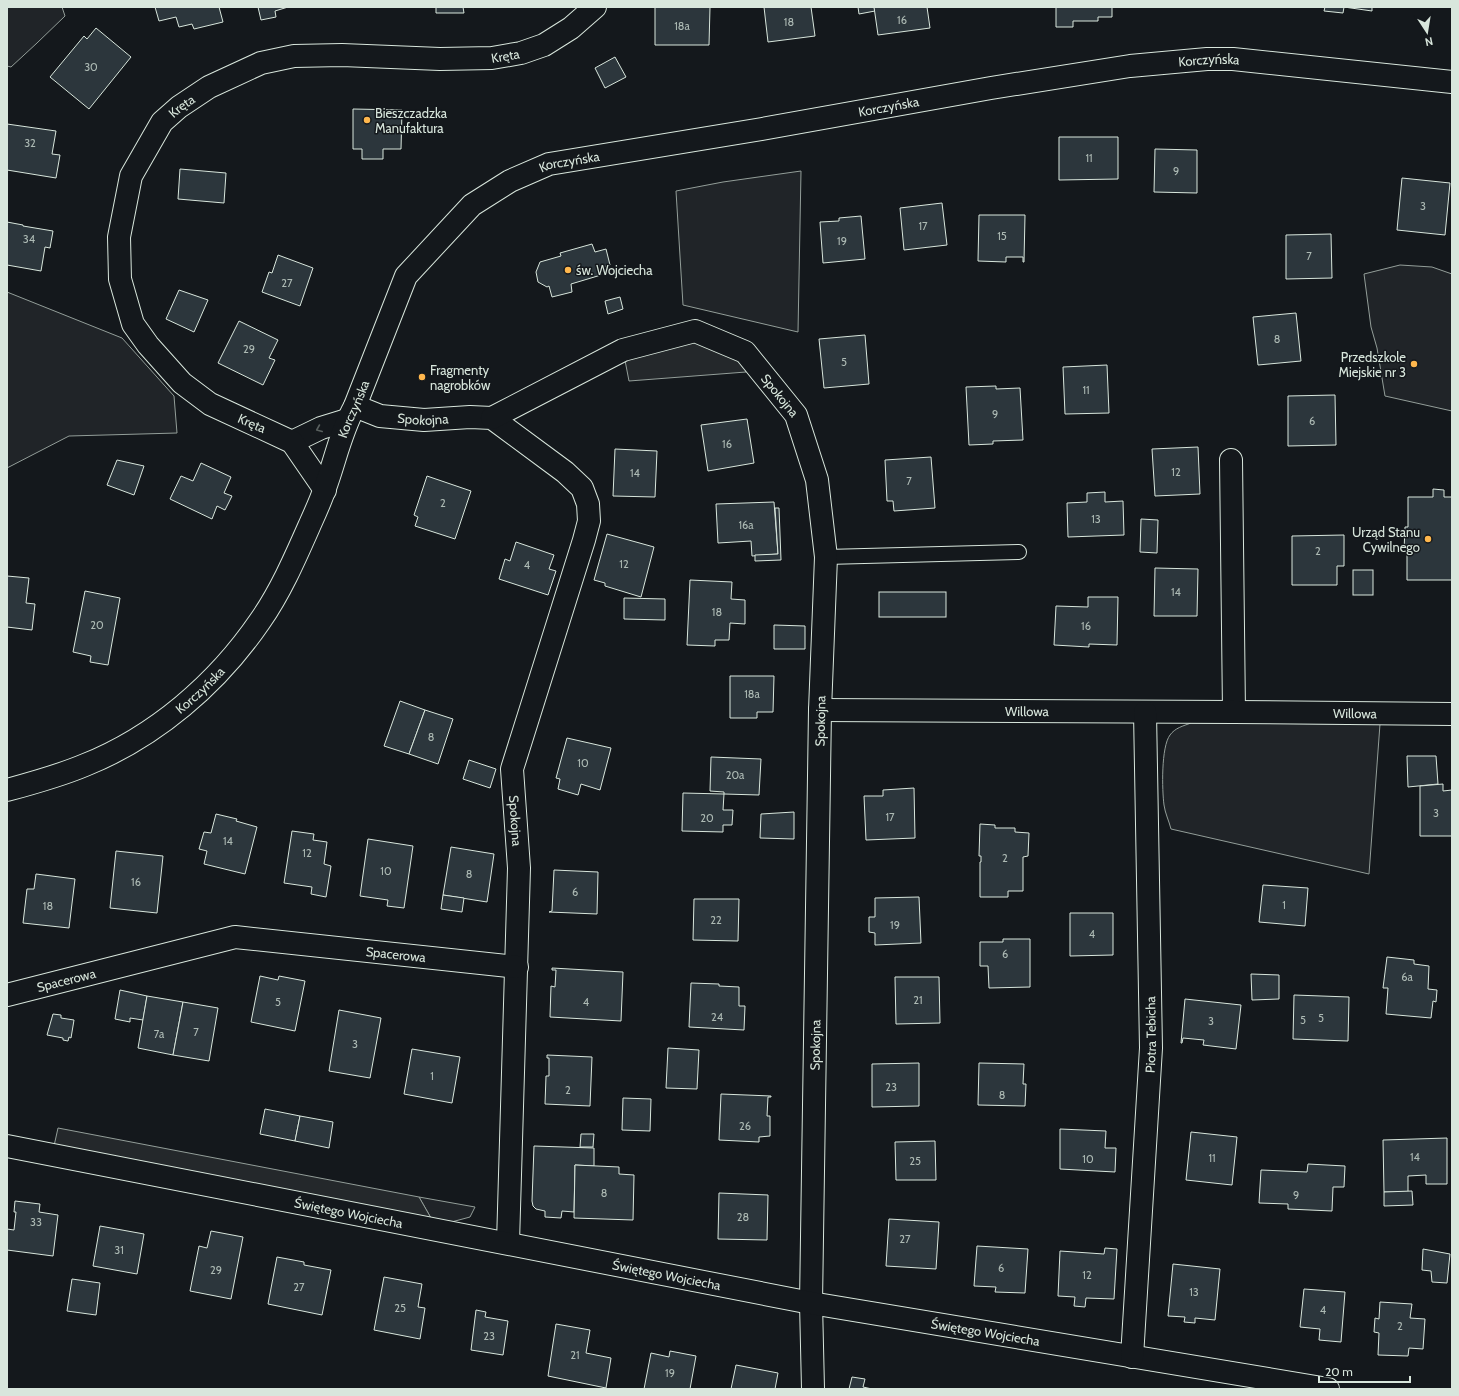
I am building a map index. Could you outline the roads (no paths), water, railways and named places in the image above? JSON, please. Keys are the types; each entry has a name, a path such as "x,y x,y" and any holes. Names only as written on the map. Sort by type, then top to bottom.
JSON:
{"street":[{"name":"Kręta","path":"292,442 210,404 182,383 148,344 133,324 120,279 119,237 131,176 162,122 179,107 209,87 261,63 294,56 342,55 440,59 492,58 521,53 544,45 571,28 595,7"},
{"name":"Korczyńska","path":"7,790 68,772 132,742 155,728 192,698 236,654 260,621 297,554 325,490 351,413 406,276 472,206 510,181 549,164 775,127 1009,85 1130,66 1207,59 1233,59 1452,82"},
{"name":"Spokojna","path":"351,413 424,420 470,417 492,418 623,350 695,331 745,352 796,415 817,480 826,557 820,710 811,1303 813,1389"},
{"path":"325,490 292,442 351,413"},
{"name":"Spokojna","path":"492,418 565,472 582,488 588,504 589,521 512,769 519,868 517,967"},
{"path":"1231,460 1234,712"},
{"name":"Willowa","path":"820,710 1452,714"},
{"name":"Piotra Tebicha","path":"1132,1357 1151,1048 1145,712"},
{"name":"Spacerowa","path":"7,995 235,937 517,967"},
{"path":"508,1243 517,967"},
{"name":"Świętego Wojciecha","path":"7,1146 811,1303 1328,1389"}],"lane":[{"path":"826,557 1019,552"}],"place":[{"name":"Bieszczadzka Manufaktura","path":"367,120"},
{"name":"św. Wojciecha","path":"568,270"},
{"name":"Przedszkole Miejskie nr 3","path":"1414,364"},
{"name":"Fragmenty nagrobków","path":"422,377"},
{"name":"Urząd Stanu Cywilnego","path":"1428,539"}]}
